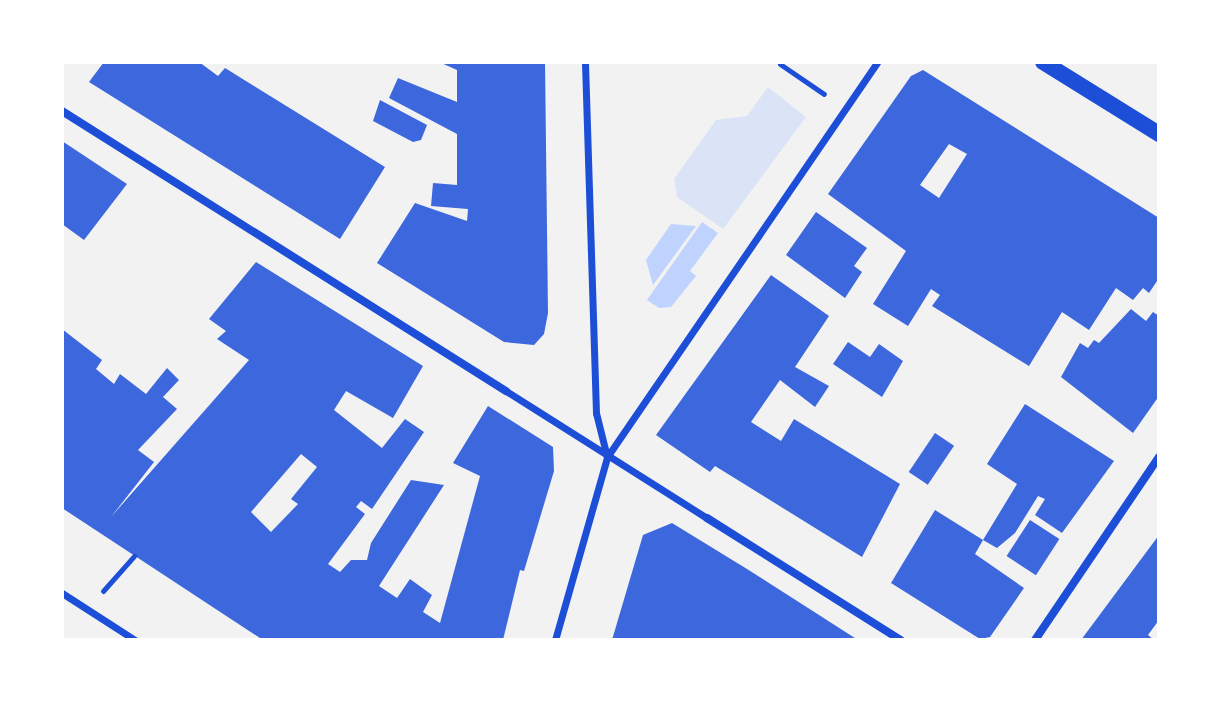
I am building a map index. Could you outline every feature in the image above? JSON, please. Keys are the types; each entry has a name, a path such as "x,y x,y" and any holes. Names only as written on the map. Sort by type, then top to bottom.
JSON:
{"main road":[{"path":"1043,62 1159,134"}],"street":[{"path":"585,62 595,399 607,457"},
{"path":"555,640 607,457 877,62"},
{"path":"62,111 901,640"},
{"path":"1035,640 1159,457"},
{"path":"62,593 135,640"}],"path":[{"path":"780,64 845,108"},
{"path":"89,610 134,556"}],"shaded area":[{"path":"768,87 806,117 723,229 677,197 674,179 716,120 747,116"}],"water":[{"path":"702,222 718,233 690,271 696,276 671,307 659,308 647,300"},
{"path":"671,224 696,226 653,285 646,260"}],"building":[{"path":"104,62 199,62 218,76 225,68 385,167 340,239 89,82"},
{"path":"439,62 545,62 548,313 544,334 534,345 504,342 377,263 415,203 467,221 468,209 431,206 433,183 457,185 457,134 389,98 398,78 457,102 457,70"},
{"path":"923,70 1159,218 1159,278 1149,293 1143,288 1133,300 1116,288 1089,330 1062,312 1029,366 932,306 940,295 931,289 908,326 873,304 906,251 828,194 911,76","holes":["949,144 967,154 939,198 920,185"]},
{"path":"380,100 427,125 421,140 413,142 373,121"},
{"path":"62,141 127,184 84,240 62,224"},
{"path":"816,212 867,248 854,266 862,272 845,298 786,255"},
{"path":"256,262 423,366 393,418 346,391 334,410 382,448 405,419 424,432 372,509 361,501 356,507 365,514 328,564 340,572 351,560 367,560 371,543 411,480 444,485 379,586 397,598 410,579 432,595 423,612 440,623 480,476 453,463 488,406 553,447 554,471 524,571 520,570 503,640 263,640 62,508 62,329 102,360 96,369 114,384 120,374 146,394 167,368 179,380 163,397 177,409 138,450 154,462 111,517 249,360 217,339 226,331 209,319","holes":["301,454 317,467 291,499 298,504 271,532 251,512"]},
{"path":"771,275 829,316 795,367 829,386 815,407 780,380 751,422 781,441 794,419 900,484 862,557 715,466 710,472 656,435"},
{"path":"1131,309 1146,321 1153,312 1159,316 1159,396 1133,433 1061,377 1080,343 1088,348 1094,340 1099,343"},
{"path":"848,342 870,357 879,344 903,361 882,397 833,364"},
{"path":"1025,404 1114,461 1062,533 1035,515 1045,499 1038,496 1015,533 997,548 983,540 1017,484 987,464"},
{"path":"935,433 954,446 928,485 909,472"},
{"path":"935,510 983,540 975,554 1024,588 990,637 980,639 891,583"},
{"path":"1030,520 1059,539 1036,575 1007,556"},
{"path":"672,523 858,640 612,640 643,535"},
{"path":"1159,535 1159,620 1148,635 1154,640 1081,640"}]}
